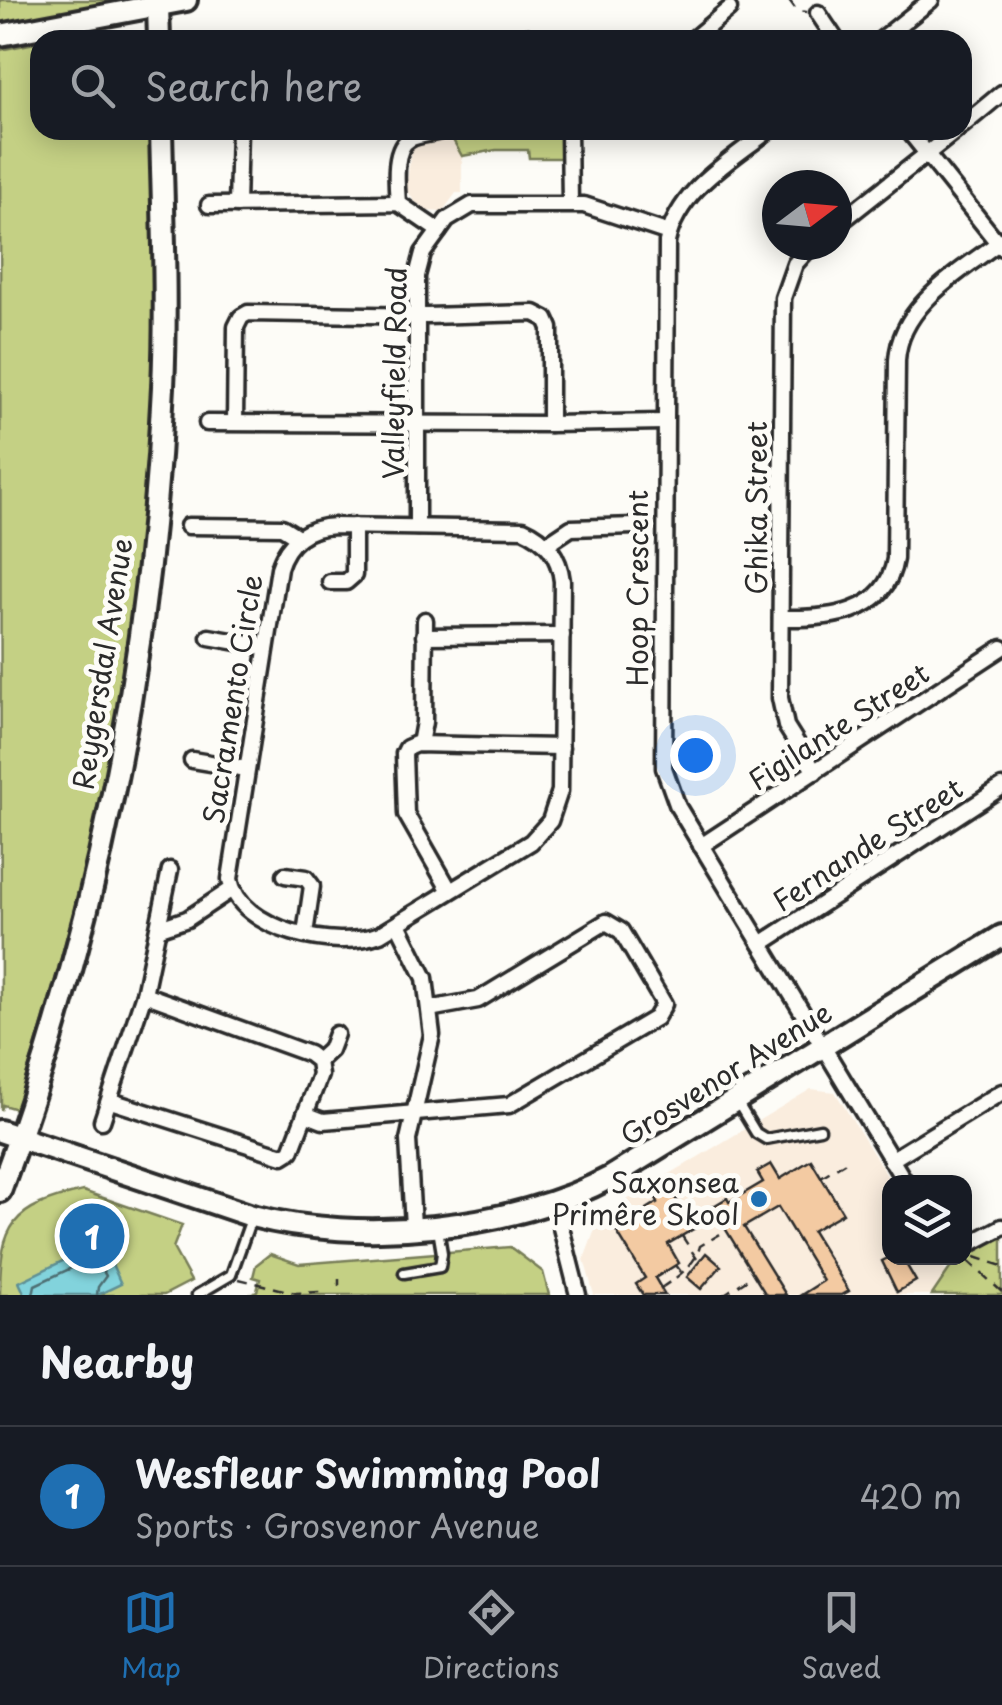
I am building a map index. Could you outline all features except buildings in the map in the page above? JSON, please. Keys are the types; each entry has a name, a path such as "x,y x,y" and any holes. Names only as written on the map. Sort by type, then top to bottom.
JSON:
{"main road":[{"path":"0,35 186,0"},
{"path":"158,5 159,30"},
{"name":"Reygersdal Avenue","path":"0,1191 10,1135 63,996 95,870 142,618 163,388 162,140"},
{"name":"Grosvenor Avenue","path":"10,1135 293,1227 413,1226 505,1216 555,1204 611,1177 1002,936"}],"street":[{"path":"894,30 931,0"},
{"path":"704,30 728,9"},
{"path":"818,13 829,30"},
{"path":"972,117 1002,93"},
{"path":"237,205 239,140"},
{"path":"398,203 398,165 402,146 408,140"},
{"path":"569,140 570,204"},
{"name":"Hoop Crescent","path":"754,140 691,193 676,212 669,232 663,758 673,798 901,1175"},
{"path":"781,618 845,614 874,597 888,580 894,559 900,337 919,306 1001,244 916,140"},
{"path":"852,214 944,140"},
{"path":"210,205 398,203 439,231 452,215 472,205 570,204 602,209 669,232"},
{"name":"Valleyfield Road","path":"417,527 420,260 439,231"},
{"name":"Ghika Street","path":"800,260 791,271 783,298 782,714 788,732 815,772"},
{"path":"236,423 236,327 241,317 252,313 489,316 506,312 543,316 550,328 550,424"},
{"path":"207,423 664,422"},
{"path":"160,928 187,919 232,889 242,908 255,917 320,940 361,940 380,934 530,842 544,829 558,802 561,572 546,544 532,533 514,527 354,526 316,528 298,538 282,527 188,526"},
{"path":"330,582 353,578 354,526"},
{"path":"546,544 570,528 635,526"},
{"name":"Sacramento Circle","path":"232,889 230,873 279,568 286,551 298,538"},
{"path":"420,744 424,722 425,628 562,635"},
{"path":"209,637 266,647"},
{"name":"Figilante Street","path":"701,846 1002,648"},
{"path":"450,892 404,808 404,754 410,746 561,747"},
{"path":"192,760 246,769"},
{"name":"Fernande Street","path":"761,944 1002,787"},
{"path":"102,1121 144,994 170,870"},
{"path":"285,875 306,878 312,886 305,934"},
{"path":"305,1114 323,1120 514,1103 656,1018 664,1004 621,931 606,922 478,1000 430,1009"},
{"path":"398,924 425,978 430,1009 431,1045 407,1148 413,1226"},
{"path":"111,1101 283,1156 291,1151 320,1074 318,1061 309,1054 144,994"},
{"path":"318,1061 330,1050 336,1034"},
{"path":"892,1160 1002,1092"},
{"path":"555,1204 578,1295"},
{"path":"972,1246 1002,1226"}],"lane":[{"path":"736,1100 756,1134 766,1139 820,1129"},
{"path":"197,1295 231,1275 252,1216"},
{"path":"404,1273 440,1267 438,1224"}],"path":[{"path":"790,0 797,11 818,13"},
{"path":"821,1177 848,1161"},
{"path":"661,1288 696,1258 700,1246 726,1230"},
{"path":"682,1236 696,1258"},
{"path":"972,1254 1002,1266"},
{"path":"676,1265 682,1273"},
{"path":"970,1265 1002,1292"},
{"path":"231,1275 273,1289 320,1292"},
{"path":"723,1295 754,1275"},
{"path":"339,1279 339,1286"}],"shaded area":[{"path":"453,140 462,156 462,193 456,193 442,212 428,211 414,201 406,188 412,146"},
{"name":"Saxonsea Primêre Skool","path":"811,1089 835,1092 887,1175 882,1175 882,1265 942,1265 947,1273 932,1295 594,1295 584,1259 600,1216"}],"green space":[{"path":"0,0 141,0 0,27"},
{"path":"30,44 30,140 151,140 154,261 148,479 116,719 82,877 40,1032 16,1109 3,1105 1,1110 0,50"},
{"path":"453,140 562,140 562,158 529,158 528,150 462,156"},
{"path":"83,1191 182,1225 173,1248 191,1281 164,1295 0,1295 3,1251 15,1222 40,1204"},
{"path":"1002,1233 1002,1295 932,1295 952,1265 972,1265 972,1249"},
{"path":"510,1247 543,1272 549,1295 248,1295 257,1291 260,1279 253,1277 256,1265 270,1254 299,1264"}],"water":[{"path":"102,1242 121,1284 98,1295 25,1295 19,1282"}],"place":[{"name":"Saxonsea Primêre Skool","path":"759,1199"},
{"name":"Wesfleur Swimming Pool","path":"92,1236"}]}
